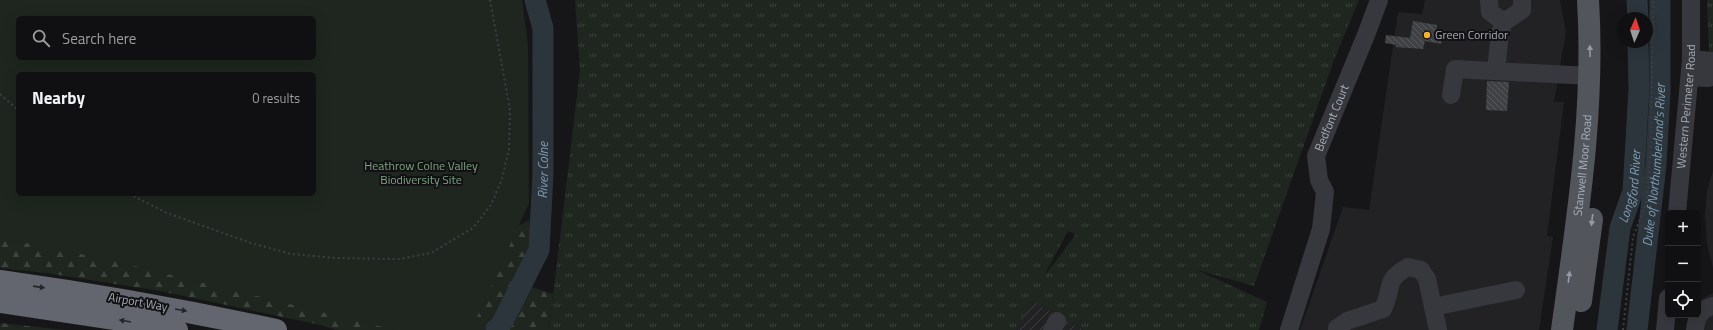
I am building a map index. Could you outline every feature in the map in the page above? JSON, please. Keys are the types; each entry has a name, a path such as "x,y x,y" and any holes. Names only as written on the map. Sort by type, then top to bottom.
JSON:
{"highway":[{"name":"Airport Way","path":"0,281 117,298 199,313 276,330"},
{"name":"Airport Way","path":"0,302 177,330"}],"main road":[{"name":"Stanwell Moor Road","path":"1561,323 1583,175 1588,128 1590,76 1588,0"},
{"name":"Stanwell Moor Road","path":"1577,330 1599,166 1603,115 1605,55 1603,0"}],"street":[{"name":"Bedfont Court","path":"1289,330 1321,229 1325,192 1319,180 1316,156 1379,0"},
{"path":"1490,0 1490,12 1504,22"},
{"path":"1496,71 1500,33 1504,22 1522,10 1522,0"},
{"name":"Western Perimeter Road","path":"1677,210 1691,68 1691,0"},
{"path":"1691,68 1713,61"},
{"path":"1691,68 1707,78 1713,77"},
{"path":"1451,95 1454,69 1590,76"},
{"path":"1337,330 1337,328 1347,321 1383,309 1386,304 1391,281 1396,274 1408,267 1421,270 1427,279 1438,330"},
{"path":"1433,307 1516,290"},
{"path":"1695,330 1696,320 1700,312 1713,306"},
{"path":"1665,330 1666,318"}],"path":[{"path":"133,196 167,214 252,243 291,254 336,258 399,259 431,253 473,228 491,205 502,179 509,148 510,110 490,0"},
{"path":"1623,330 1633,237 1647,201 1651,139 1653,0"},
{"path":"0,94 16,108"}],"shaded area":[{"name":"Green Corridor","path":"1425,0 1560,0 1566,32 1554,102 1564,102 1547,236 1553,237 1539,330 1300,330 1343,207 1369,210 1398,12 1422,14"},
{"path":"1713,171 1713,268 1707,244 1705,215 1707,191"},
{"path":"1713,293 1713,330 1690,330 1696,318 1701,318 1701,299"},
{"path":"1029,299 1084,330 1011,330"}],"green space":[{"name":"Heathrow Colne Valley Biodiversity Site","path":"0,0 522,0 528,45 529,203 471,330 395,330 106,259 0,238"},
{"path":"575,0 1359,0 1334,60 1254,286 1197,270 1267,302 1259,330 1084,330 1031,300 1015,330 549,330 580,70","holes":["1068,231 1076,234 1043,278"]},
{"path":"1707,0 1713,0 1713,56 1709,51"},
{"path":"529,220 533,246 500,308 485,330 338,330 160,291 46,273 0,268 0,230 509,231"},
{"path":"532,287 553,294 549,330 501,330"},
{"path":"0,323 65,330 0,330"}],"building":[{"name":"Green Corridor","path":"1413,21 1437,25 1436,32 1443,33 1441,44 1425,41 1423,49 1396,47 1396,45 1385,43 1386,35 1410,38"},
{"path":"1487,81 1509,82 1507,111 1486,110"}],"waterway":[{"name":"River Colne","path":"496,330 502,323 539,250 543,174 543,28 535,0"},
{"name":"Longford River","path":"1637,0 1638,12"},
{"name":"Duke of Northumberland's River","path":"1637,330 1656,165 1660,93 1660,0"},
{"name":"Longford River","path":"1607,330 1620,228 1633,191 1639,89 1638,48"}],"place":[{"name":"Green Corridor","path":"1427,35"}]}
